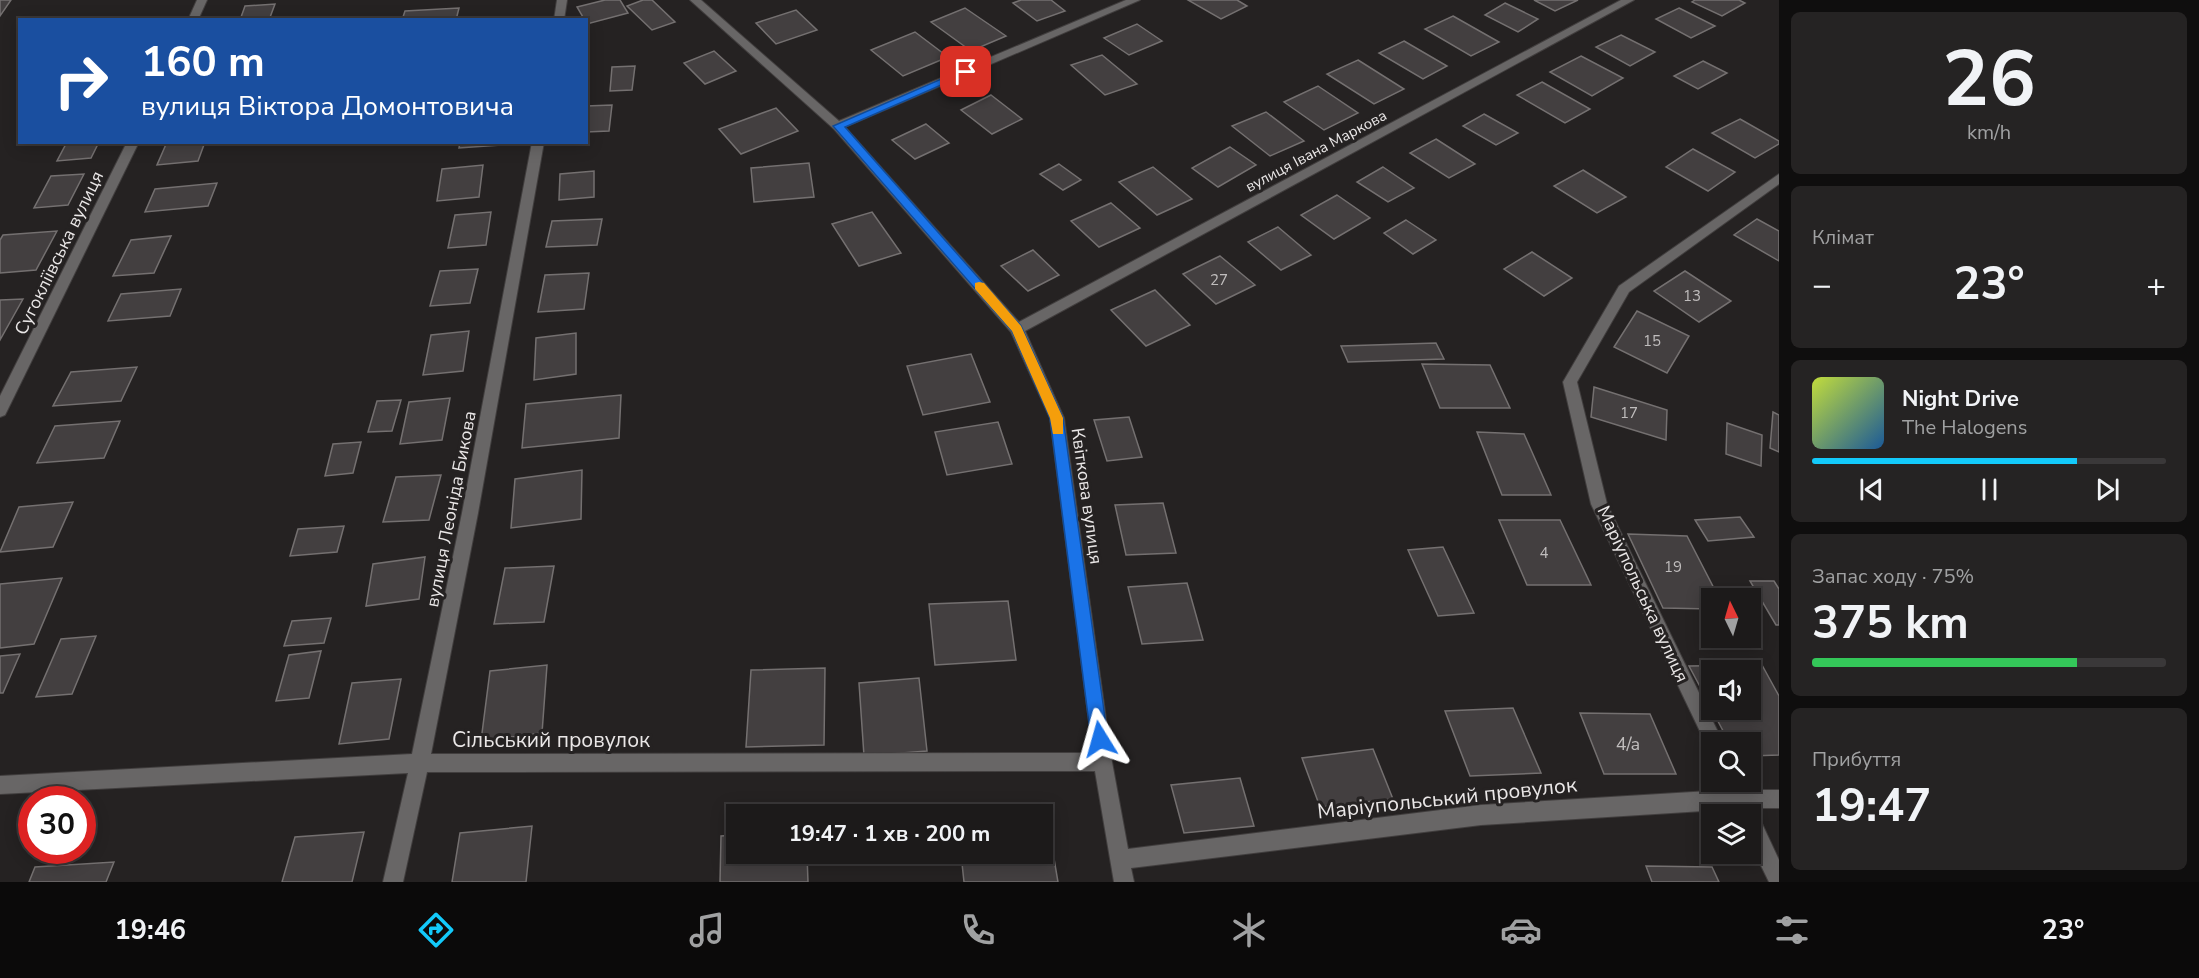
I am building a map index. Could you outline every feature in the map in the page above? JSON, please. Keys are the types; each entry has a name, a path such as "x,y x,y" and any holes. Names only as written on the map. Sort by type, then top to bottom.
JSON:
{"street":[{"path":"194,18 202,0"},
{"path":"559,18 562,0"},
{"name":"Квіткова вулиця","path":"695,0 838,126 1017,329 1056,418 1102,762 1124,882"},
{"path":"838,126 1135,0"},
{"name":"вулиця Івана Маркова","path":"1017,329 1629,0"},
{"name":"Сугокліївська вулиця","path":"0,411 132,144"},
{"name":"вулиця Леоніда Бикова","path":"393,882 420,763 487,436 538,144"},
{"name":"Маріупольська вулиця","path":"1709,732 1599,504 1570,382 1624,289 1779,178"},
{"name":"Сільський провулок","path":"0,785 420,763 1102,762"},
{"name":"Маріупольський провулок","path":"1121,860 1481,815 1740,798 1779,799"},
{"path":"1761,844 1779,882"}],"building":[{"path":"0,0 11,0 0,16"},
{"path":"605,0 620,0 628,13 588,24 588,18 583,18 577,7"},
{"path":"643,0 652,0 675,22 652,30 627,6"},
{"path":"1021,0 1051,0 1065,11 1037,21 1013,3"},
{"path":"1188,0 1237,0 1247,6 1221,19"},
{"path":"1534,0 1578,0 1555,11"},
{"path":"1695,0 1739,0 1745,3 1722,16 1692,2"},
{"path":"1505,3 1538,19 1518,32 1485,15"},
{"path":"275,4 270,18 241,18 245,6"},
{"path":"459,8 456,18 403,18 405,11"},
{"path":"965,8 1006,36 971,51 931,22"},
{"path":"1679,8 1715,26 1691,38 1656,19"},
{"path":"796,10 817,30 776,44 756,23"},
{"path":"1453,16 1499,42 1471,56 1425,29"},
{"path":"1137,24 1162,41 1129,55 1104,38"},
{"path":"915,32 948,57 903,76 871,50"},
{"path":"1621,35 1655,52 1630,66 1596,47"},
{"path":"1404,41 1447,66 1423,79 1379,53"},
{"path":"714,51 736,71 705,84 684,63"},
{"path":"1102,55 1137,84 1105,95 1071,65"},
{"path":"1581,56 1623,78 1592,96 1550,72"},
{"path":"1358,60 1404,89 1374,104 1327,74"},
{"path":"1703,61 1727,73 1698,89 1674,76"},
{"path":"635,66 632,90 610,91 612,67"},
{"path":"1542,82 1590,109 1565,123 1517,95"},
{"path":"1318,86 1358,113 1324,130 1284,102"},
{"path":"991,95 1022,119 992,134 961,110"},
{"path":"612,105 609,131 588,132 588,106"},
{"path":"776,108 798,131 741,154 719,129"},
{"path":"1266,112 1304,141 1270,156 1232,126"},
{"path":"1484,114 1518,133 1496,145 1463,126"},
{"path":"1740,119 1779,141 1779,144 1755,158 1712,133"},
{"path":"926,124 949,143 915,159 892,140"},
{"path":"1436,139 1475,164 1449,178 1410,153"},
{"path":"66,144 98,144 91,158 57,161"},
{"path":"166,144 204,144 198,161 157,165"},
{"path":"460,144 501,144 501,145 459,148"},
{"path":"1230,147 1256,165 1218,187 1192,168"},
{"path":"1693,149 1735,172 1708,191 1666,167"},
{"path":"809,163 814,197 754,202 751,168"},
{"path":"1059,164 1081,180 1063,190 1040,174"},
{"path":"483,165 479,197 437,201 442,169"},
{"path":"1153,167 1192,199 1157,215 1119,182"},
{"path":"1383,167 1414,188 1388,202 1357,182"},
{"path":"1583,170 1626,197 1597,213 1554,186"},
{"path":"594,171 594,197 559,200 560,174"},
{"path":"84,174 68,205 34,208 51,176"},
{"path":"217,183 208,206 145,212 155,189"},
{"path":"1337,195 1370,218 1334,239 1301,215"},
{"path":"1111,203 1140,228 1099,247 1071,221"},
{"path":"491,212 486,245 448,248 455,215"},
{"path":"872,212 901,253 859,266 832,224"},
{"path":"602,219 597,245 546,247 552,221"},
{"path":"1757,219 1779,231 1779,261 1734,235"},
{"path":"1406,220 1436,240 1413,254 1384,233"},
{"path":"1278,227 1311,255 1281,270 1248,242"},
{"path":"57,231 36,270 0,273 0,240 3,235"},
{"path":"171,236 154,273 113,276 131,240"},
{"path":"1033,250 1059,275 1028,291 1001,266"},
{"path":"1532,252 1572,278 1544,296 1504,269"},
{"path":"1220,256 1255,285 1216,304 1183,274"},
{"path":"478,269 470,303 430,306 440,271"},
{"path":"1685,271 1731,301 1699,322 1654,291"},
{"path":"589,273 584,309 538,312 545,275"},
{"path":"181,289 170,316 108,321 121,294"},
{"path":"1155,290 1190,325 1146,346 1111,310"},
{"path":"23,299 0,340 0,300"},
{"path":"1637,311 1689,336 1667,373 1614,347"},
{"path":"469,331 463,371 423,375 431,335"},
{"path":"576,333 576,374 534,380 536,338"},
{"path":"1436,343 1444,359 1348,362 1341,346"},
{"path":"971,354 990,402 923,415 907,366"},
{"path":"1422,364 1490,365 1510,408 1440,408"},
{"path":"137,367 121,401 53,406 71,372"},
{"path":"1594,387 1667,410 1666,440 1591,417"},
{"path":"621,395 619,438 522,448 526,404"},
{"path":"450,398 442,440 400,444 409,402"},
{"path":"401,400 392,431 368,432 377,401"},
{"path":"1773,412 1779,415 1779,452 1770,448"},
{"path":"1129,417 1142,457 1107,461 1094,420"},
{"path":"120,421 104,458 37,463 55,426"},
{"path":"998,422 1012,464 947,475 935,432"},
{"path":"1727,423 1762,435 1761,466 1726,454"},
{"path":"1477,432 1524,434 1551,495 1502,495"},
{"path":"361,442 353,473 325,476 333,444"},
{"path":"582,470 581,519 511,528 515,479"},
{"path":"441,475 429,520 383,522 396,477"},
{"path":"73,502 53,547 0,552 19,507"},
{"path":"1163,503 1176,553 1126,555 1115,505"},
{"path":"1740,517 1754,537 1708,541 1695,520"},
{"path":"1499,520 1560,520 1591,585 1527,585"},
{"path":"344,526 337,552 290,556 298,529"},
{"path":"1628,534 1687,536 1714,588 1701,588 1701,609 1663,608"},
{"path":"1443,547 1474,613 1438,616 1408,550"},
{"path":"425,557 419,599 366,606 373,564"},
{"path":"554,566 544,622 494,624 505,568"},
{"path":"62,578 34,644 0,648 0,584"},
{"path":"1750,581 1774,581 1779,589 1779,625 1776,625 1761,600 1761,588 1754,588"},
{"path":"1187,583 1203,640 1142,644 1128,587"},
{"path":"1008,601 1016,660 935,665 929,604"},
{"path":"331,618 324,643 284,646 292,621"},
{"path":"96,636 72,694 36,697 61,639"},
{"path":"321,651 309,698 276,701 289,655"},
{"path":"20,654 3,693 0,693 0,656"},
{"path":"547,665 542,733 481,741 490,671"},
{"path":"1761,665 1779,696 1779,755 1761,756 1761,732 1724,732 1717,720 1761,720"},
{"path":"1689,666 1701,666 1701,688"},
{"path":"825,668 824,745 746,747 751,670"},
{"path":"919,678 927,751 864,756 859,683"},
{"path":"401,679 389,739 339,744 352,683"},
{"path":"1513,708 1541,773 1470,776 1445,711"},
{"path":"1580,713 1650,714 1676,774 1604,774"},
{"path":"1373,749 1393,799 1320,807 1302,758"},
{"path":"1240,778 1254,826 1184,833 1171,785"},
{"path":"532,826 526,882 452,882 460,833"},
{"path":"364,832 352,882 282,882 295,837"},
{"path":"721,836 726,836 726,864 807,864 808,882 720,882"},
{"path":"1053,853 1058,882 964,882 962,864 1053,864"},
{"path":"114,862 106,882 29,882 35,867"},
{"path":"1646,866 1712,867 1719,882 1652,882"}],"slow traffic":[{"path":"979,286 1017,329 1056,418 1058,430"}],"route":[{"path":"966,72 838,126 1017,329 1056,418 1100,739"}]}
